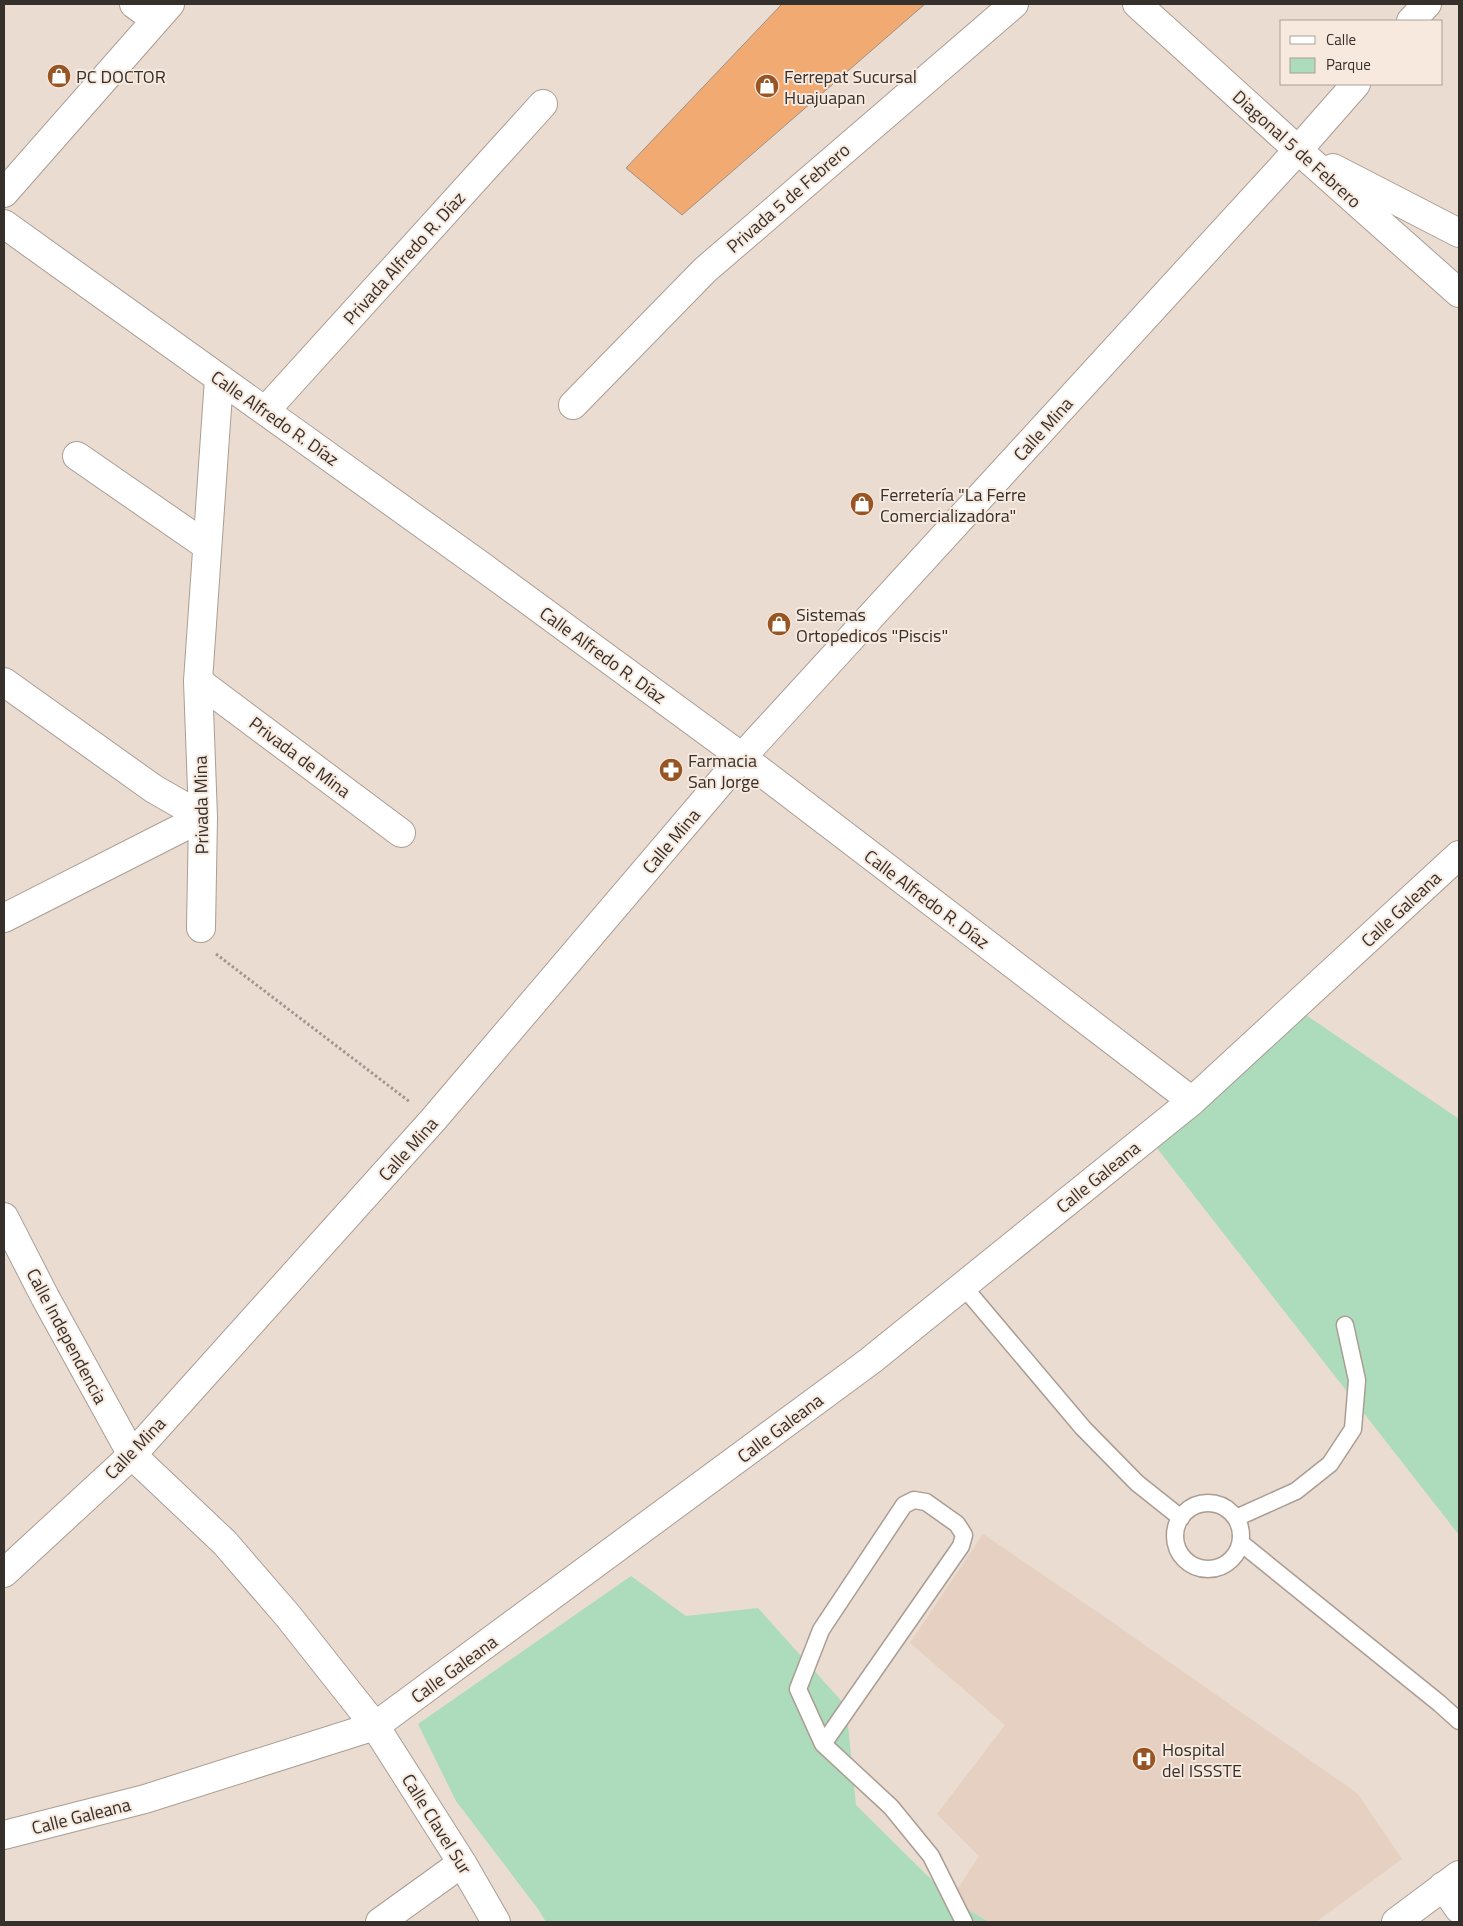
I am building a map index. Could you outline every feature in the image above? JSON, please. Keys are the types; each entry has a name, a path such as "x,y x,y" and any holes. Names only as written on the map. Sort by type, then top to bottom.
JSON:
{"street":[{"path":"4,193 163,12 134,4"},
{"name":"Privada 5 de Febrero","path":"573,405 706,270 1014,4"},
{"name":"Diagonal 5 de Febrero","path":"1137,4 1459,293"},
{"path":"1412,20 1427,4"},
{"name":"Calle Mina","path":"4,1573 132,1455 433,1120 742,757 1298,150 1355,85"},
{"name":"Privada Alfredo R. Díaz","path":"265,411 543,104"},
{"path":"1298,150 1459,233"},
{"name":"Calle Alfredo R. Díaz","path":"4,224 480,565 742,757 1192,1101"},
{"name":"Privada Mina","path":"200,928 203,817 198,681 219,379"},
{"path":"77,456 207,546"},
{"name":"Privada de Mina","path":"198,681 401,833"},
{"path":"4,682 154,789 203,817"},
{"path":"4,918 203,817"},
{"name":"Calle Galeana","path":"4,1835 145,1800 375,1726 870,1361 1192,1101 1459,855"},
{"name":"Calle Independencia","path":"4,1217 45,1297 132,1455 225,1543 288,1616 375,1726"},
{"name":"Calle Clavel Sur","path":"375,1726 462,1863 496,1922"},
{"path":"380,1922 462,1863"},
{"path":"1396,1922 1451,1880 1459,1909"}],"lane":[{"path":"963,1286 1083,1428 1136,1482 1180,1518"},
{"path":"1236,1518 1296,1491 1330,1464 1352,1429 1357,1380 1345,1325"},
{"path":"823,1744 960,1546 964,1535 957,1524 926,1502 914,1500 904,1505 821,1630 798,1689 823,1744 891,1807 931,1856 964,1922"},
{"path":"1202,1504 1215,1504 1227,1509 1236,1518 1242,1530 1241,1543 1236,1555 1227,1564 1215,1570 1202,1569 1190,1564 1181,1555 1175,1543 1176,1530 1180,1518 1190,1508 1202,1504"},
{"path":"1241,1543 1424,1691 1459,1722"}],"path":[{"path":"200,928 212,951 433,1120"}],"shaded area":[{"name":"Hospital del ISSSTE","path":"983,1534 1357,1793 1402,1859 1316,1922 989,1922 951,1899 979,1856 937,1814 1005,1725 910,1643"}],"green space":[{"path":"1303,1013 1459,1119 1459,1535 1153,1143"},
{"path":"631,1576 686,1616 758,1608 846,1706 856,1805 951,1899 989,1922 546,1922 456,1801 418,1724"}],"building":[{"name":"Ferrepat Sucursal Huajuapan","path":"782,4 925,4 682,215 626,168"}],"place":[{"name":"PC DOCTOR","path":"59,76"},
{"name":"Ferrepat Sucursal Huajuapan","path":"767,86"},
{"name":"Ferretería \"La Ferre Comercializadora\"","path":"862,504"},
{"name":"Sistemas Ortopedicos \"Piscis\"","path":"779,624"},
{"name":"Farmacia San Jorge","path":"671,770"},
{"name":"Hospital del ISSSTE","path":"1144,1759"}]}
